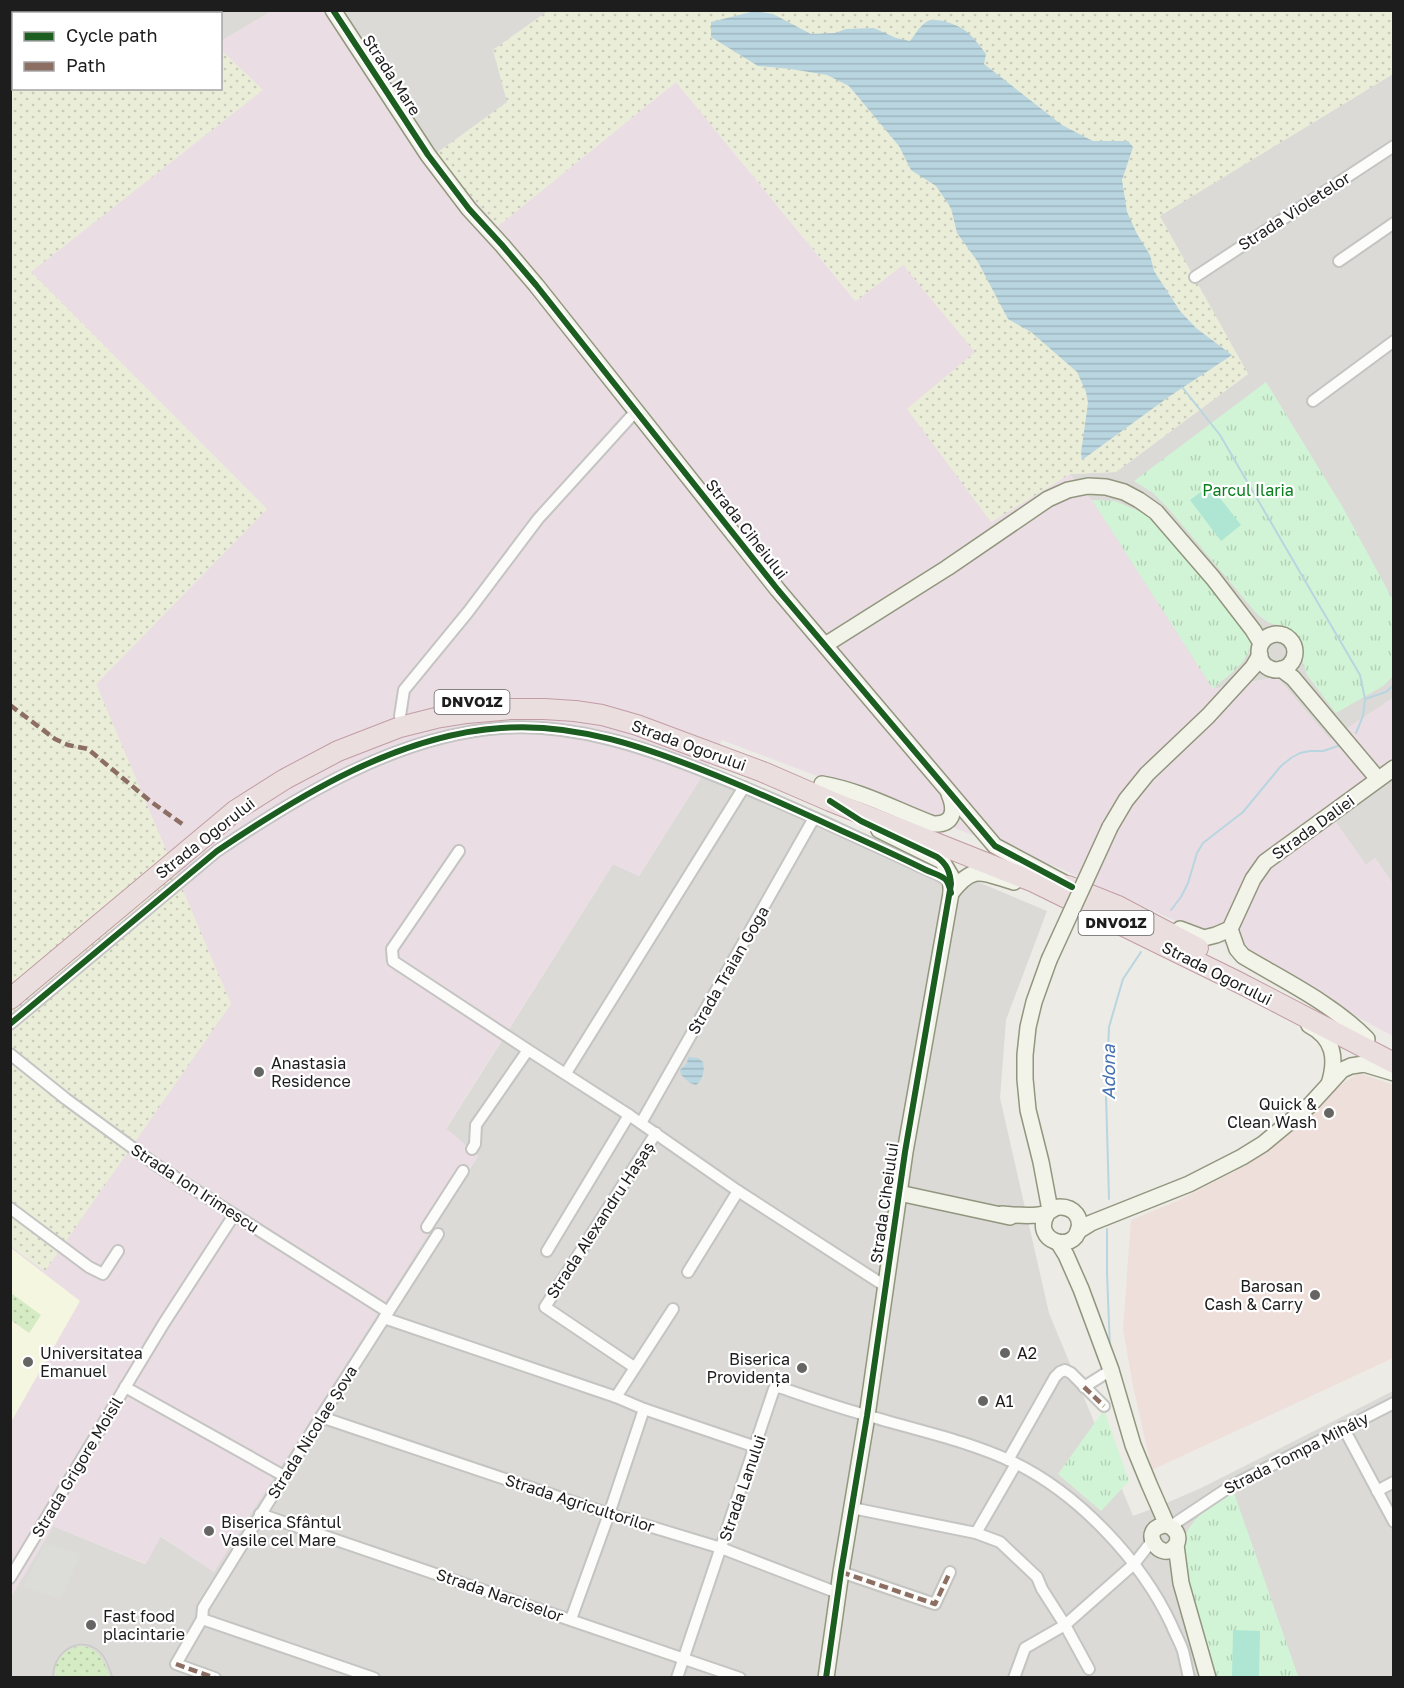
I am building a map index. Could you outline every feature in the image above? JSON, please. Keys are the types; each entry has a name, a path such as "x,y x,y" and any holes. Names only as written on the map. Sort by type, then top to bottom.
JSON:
{"highway":[{"name":"Strada Ogorului","path":"10,986 195,831 273,773 330,743 400,716 484,700 552,699 631,713 670,725 826,792 1034,882 1240,983 1394,1063"},
{"name":"Strada Ogorului","path":"10,999 236,810 285,779 338,752 400,728 436,718 511,709 544,709 574,711 637,725 826,792 1072,887 1118,906 1394,1053"}],"street":[{"name":"Strada Mare","path":"333,10 428,155"},
{"name":"Strada Violetelor","path":"1195,277 1394,146"},
{"name":"Strada Ciheiului","path":"428,155 469,209 536,285 778,590 995,846 1072,887"},
{"path":"1339,261 1394,224"},
{"path":"1313,401 1394,341"},
{"path":"400,716 405,690 468,612 538,519 636,411"},
{"path":"825,645 947,568 1048,499 1068,490 1088,486 1106,487 1124,492 1156,512 1213,578 1253,630 1265,665 1276,668 1293,678 1378,779"},
{"path":"1213,578 1262,627 1275,634 1287,636 1291,640 1299,673 1328,718"},
{"path":"1275,634 1270,635 1253,667 1208,716 1147,774 1126,801 1110,827 1049,960 1034,1002 1025,1055 1028,1110 1041,1162 1049,1238 1059,1242 1069,1241 1090,1223 1189,1184 1242,1157 1263,1144 1310,1105 1342,1070 1358,1064 1394,1073"},
{"path":"1208,716 1259,675 1276,668 1287,667 1294,657"},
{"path":"10,1024 217,851 252,827 335,780 414,746 451,735 503,728 549,729 587,734 661,753 744,787 944,878 951,893 964,878 976,873 1014,882 1034,882"},
{"name":"Strada Daliei","path":"1230,929 1253,879 1265,862 1394,768"},
{"path":"566,1073 744,787"},
{"path":"826,792 840,787 866,795 933,824 939,824 946,822 954,810 947,788"},
{"name":"Strada Ciheiului","path":"826,792 861,821 942,861 951,876 951,893 904,1152 867,1416 826,1677"},
{"name":"Strada Traian Goga","path":"641,1123 814,818"},
{"path":"459,851 392,949 393,961 566,1073 738,1191 885,1286"},
{"path":"1118,906 1199,938 1209,938 1230,929 1237,950 1243,956 1333,1010 1367,1039"},
{"path":"1240,983 1315,1029 1325,1039 1334,1062 1329,1084"},
{"path":"472,1149 475,1144 476,1125 528,1050"},
{"name":"Strada Ion Irimescu","path":"10,1054 66,1099 156,1165 386,1315"},
{"path":"547,1251 629,1115"},
{"name":"Strada Alexandru Hașaș","path":"634,1367 545,1307 656,1133"},
{"path":"1041,1162 1058,1195 1072,1210 1079,1224 1076,1252 1080,1289"},
{"path":"427,1227 463,1171"},
{"path":"688,1272 738,1191"},
{"path":"899,1193 1002,1214 1035,1215 1047,1218"},
{"path":"1047,1218 1062,1206 1072,1210 1097,1212 1135,1205"},
{"path":"10,1208 90,1268 103,1274 118,1251"},
{"name":"Strada Grigore Moisil","path":"10,1578 164,1323 234,1215"},
{"name":"Strada Nicolae Șova","path":"215,1677 176,1664 202,1618 203,1608 438,1234"},
{"path":"1059,1242 1111,1370 1181,1583 1208,1677"},
{"path":"616,1397 673,1309"},
{"path":"386,1315 644,1409 756,1447"},
{"path":"976,1533 1055,1377 1060,1372 1065,1370 1071,1373 1104,1406"},
{"path":"1084,1387 1111,1370"},
{"name":"Strada Grigore Moisil","path":"125,1387 285,1476"},
{"name":"Strada Lanului","path":"677,1677 774,1389 779,1388 867,1416"},
{"name":"Strada Tompa Mihály","path":"1014,1677 1025,1648 1065,1625 1201,1505 1231,1486 1394,1403"},
{"path":"571,1619 644,1409"},
{"path":"867,1416 931,1433 1012,1462 1042,1479 1072,1501 1123,1549 1164,1609 1182,1650 1189,1677"},
{"name":"Strada Agricultorilor","path":"321,1417 609,1514 721,1548 838,1593"},
{"path":"1343,1428 1394,1522"},
{"path":"1377,1491 1394,1482"},
{"path":"852,1508 976,1533 1000,1542 1037,1576 1042,1589 1089,1669"},
{"name":"Strada Narciselor","path":"260,1514 740,1677"},
{"path":"841,1572 935,1604 950,1572"},
{"path":"202,1618 374,1677"}],"shaded area":[{"path":"11,11 272,11 222,40 222,12 12,12 11,38"},
{"path":"272,11 343,11 408,110 434,155 498,226 676,82 855,301 903,264 976,353 991,522 1070,474 1092,500 1213,689 1277,677 1330,739 1393,698 1393,775 1332,817 1366,865 1375,858 1393,884 1393,1036 1333,1004 1257,958 1057,867 722,740 639,876 613,864 446,1128 478,1156 214,1572 161,1536 146,1564 53,1526 11,1597 11,1246 44,1271 135,778 96,684 267,509 31,272 262,90 222,51 222,40"},
{"path":"343,11 548,11 493,50 508,102 434,155 408,110"},
{"path":"548,11 1393,11 1393,74 1160,216 1248,374 1116,472 1070,474 991,522 907,409 975,352 903,265 856,301 676,82 498,226 434,155 507,102 493,50"},
{"path":"10,38 12,38 12,90 222,90 222,51 263,90 31,272 267,509 96,684 231,1004 45,1271 10,1246"},
{"path":"1393,74 1393,698 1330,740 1277,677 1213,689 1070,474 1116,472 1248,374 1159,216"},
{"path":"707,768 1047,911 1006,1020 1000,1098 1049,1313 1133,1516 1201,1488 1393,1391 1393,1677 11,1678 11,1597 53,1526 145,1564 160,1536 213,1571 478,1156 446,1129 613,864 639,876"},
{"path":"1393,775 1393,884 1375,858 1366,865 1332,817"},
{"path":"1360,1073 1393,1085 1393,1358 1152,1470 1123,1329 1131,1220 1177,1201 1234,1172 1346,1081"},
{"name":"Universitatea Emanuel","path":"11,1248 80,1301 11,1422"},
{"path":"45,1543 81,1554 61,1599 23,1587"}],"green space":[{"name":"Parcul Ilaria","path":"1266,382 1342,506 1393,600 1393,676 1383,686 1336,713 1307,675 1303,664 1302,644 1296,633 1285,626 1269,623 1257,614 1168,508 1153,493 1134,481"},
{"path":"1210,485 1241,525 1221,541 1190,500"},
{"path":"1092,500 1115,501 1146,514 1249,632 1251,641 1246,658 1213,689"},
{"path":"11,1293 41,1315 29,1333 11,1320"},
{"path":"1104,1410 1129,1481 1101,1511 1058,1474"},
{"path":"1233,1490 1298,1676 1295,1678 1216,1677 1187,1580 1182,1554 1183,1543 1190,1526 1196,1519"},
{"path":"1233,1630 1260,1631 1259,1677 1232,1677"},
{"path":"80,1646 96,1652 110,1677 55,1677 56,1666 64,1653"}],"water":[{"path":"755,11 773,14 811,34 874,28 896,38 910,41 929,20 951,23 963,29 977,42 986,54 984,64 1062,125 1093,141 1128,141 1133,147 1122,180 1127,212 1150,255 1154,271 1180,311 1196,328 1232,355 1170,396 1082,460 1088,403 1077,372 1031,332 1008,319 978,262 957,233 951,208 936,186 911,170 899,146 849,86 827,75 758,66 711,37 711,22"},
{"path":"688,1057 698,1058 703,1062 703,1075 696,1085 681,1075 680,1070 687,1063"}],"waterway":[{"path":"1182,387 1220,435 1360,675 1365,699"},
{"name":"Adona","path":"1356,733 1363,716 1365,699 1386,692 1394,685"},
{"name":"Adona","path":"1171,910 1188,883 1197,853 1203,843 1243,812 1281,766 1300,753 1323,751 1338,746"},
{"name":"Adona","path":"1109,1199 1106,1095 1109,1027 1123,979 1141,952"},
{"name":"Adona","path":"1107,1229 1110,1349"}],"tram line":[{"path":"53,1678 57,1661 68,1648 76,1645 92,1647 100,1652 113,1678"}],"marked path":[{"path":"10,705 55,739 68,745 88,749 150,801 185,826"},
{"path":"1084,1387 1104,1406"},
{"path":"841,1572 935,1604 950,1572"},
{"path":"176,1664 215,1678"}],"cycle path":[{"path":"333,10 428,155 469,209 536,285 778,590 995,846 1072,887"},
{"path":"10,1024 217,851 249,830 316,789 352,771 425,742 463,733 501,728 556,729 611,739 664,755 746,788 939,875 947,882 951,893"},
{"path":"826,1678 905,1152 951,884 947,869 937,857 861,821 830,801"}],"place":[{"name":"Anastasia Residence","path":"259,1072"},
{"name":"Quick & Clean Wash","path":"1329,1113"},
{"name":"Barosan Cash & Carry","path":"1315,1295"},
{"name":"A2","path":"1005,1353"},
{"name":"Universitatea Emanuel","path":"28,1362"},
{"name":"Biserica Providența","path":"802,1368"},
{"name":"A1","path":"983,1401"},
{"name":"Biserica Sfântul Vasile cel Mare","path":"209,1531"},
{"name":"Fast food placintarie","path":"91,1625"}]}
